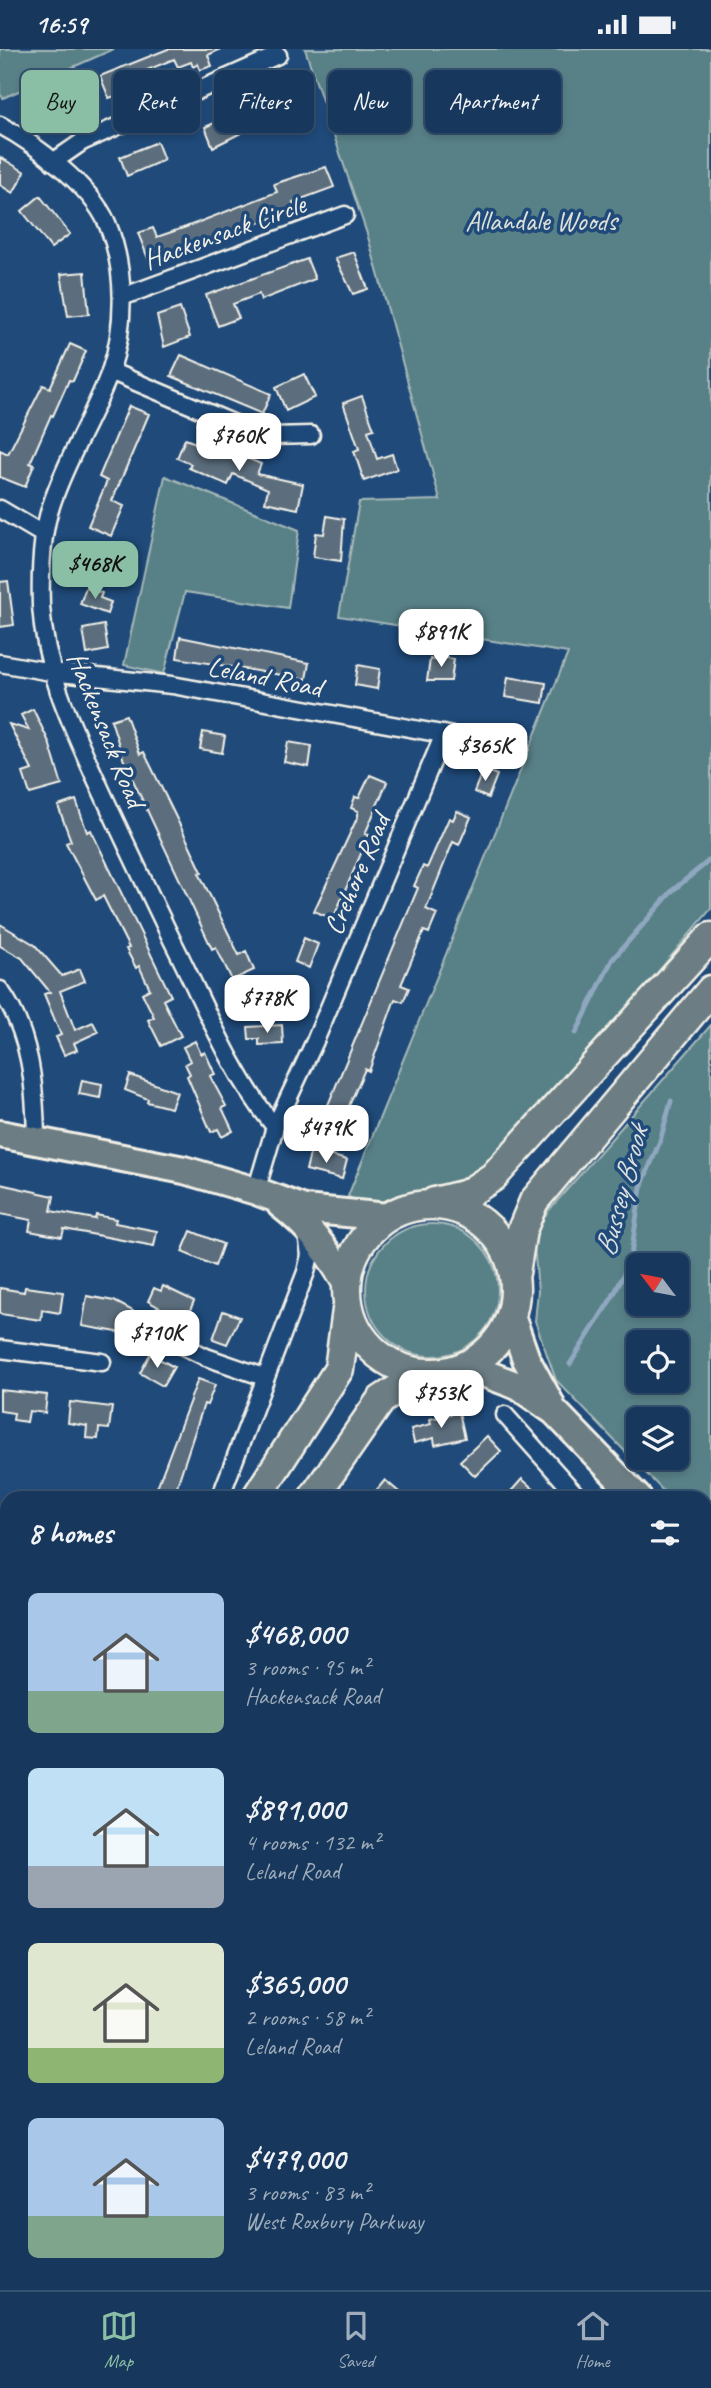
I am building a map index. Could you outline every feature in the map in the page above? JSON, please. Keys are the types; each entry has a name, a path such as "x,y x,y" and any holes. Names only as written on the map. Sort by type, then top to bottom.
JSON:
{"highway":[{"path":"261,1491 339,1369 344,1347 347,1292 353,1258 361,1241 388,1217 459,1196 493,1177 711,937"},
{"path":"324,1491 381,1400 398,1389 452,1369 494,1345 510,1316 522,1230 534,1201 711,990"},
{"path":"418,1206 456,1208 482,1222 506,1251 514,1279"},
{"path":"347,1292 356,1328 379,1355 404,1369 452,1369"}],"main road":[{"path":"0,1134 36,1138 184,1170 321,1212 388,1217"},
{"path":"264,1194 302,1222 325,1248 347,1292"},
{"path":"510,1316 526,1359 554,1411"},
{"path":"452,1369 519,1386 554,1411 631,1491"}],"street":[{"path":"53,162 82,142 278,55"},
{"name":"Hackensack Road","path":"0,125 23,138 53,162 85,193 106,221 116,254 122,297 119,337 110,372 60,482 44,535 41,606 51,673 117,825 243,1083 275,1126"},
{"name":"Hackensack Circle","path":"122,297 345,215"},
{"path":"110,372 249,430 271,436 310,435"},
{"path":"0,509 44,535"},
{"name":"Leland Road","path":"0,663 51,673 172,685 519,748"},
{"name":"Crehore Road","path":"264,1194 275,1126 315,1041 444,734"},
{"path":"0,990 21,1026 31,1072 36,1138"},
{"path":"223,1491 310,1255 302,1222"},
{"path":"173,1341 206,1357 264,1377"},
{"path":"0,1349 102,1362"},
{"path":"505,1415 573,1491"}],"green space":[{"path":"0,49 114,49 66,70 21,70 21,90 3,98 0,94"},
{"name":"Allandale Woods","path":"305,49 711,49 711,909 490,1171 451,1188 410,1192 366,1209 348,1196 568,653 339,616 359,502 440,500 368,237 333,133 411,133 411,70 328,70 328,118"},
{"path":"165,476 299,530 288,608 185,592 164,674 124,665"},
{"path":"711,1025 711,1491 663,1491 643,1470 689,1470 689,1407 626,1407 626,1452 556,1380 535,1321 538,1291 534,1245 540,1224 549,1210"},
{"path":"432,1224 457,1229 478,1244 493,1265 498,1290 493,1315 478,1336 457,1351 432,1356 407,1351 386,1336 371,1315 366,1290 371,1265 386,1244 407,1229"}],"building":[{"path":"168,49 221,49 208,55 212,66 200,70 198,64 193,67 191,62 178,67 174,59 147,70 115,70"},
{"path":"113,71 113,97 109,98 100,76"},
{"path":"214,123 214,133 241,133 213,147 205,127"},
{"path":"157,142 164,160 127,176 120,157"},
{"path":"0,157 25,172 13,193 0,185"},
{"path":"326,167 334,187 293,202 296,210 149,261 138,233 153,228 157,237 186,227 277,192 274,184"},
{"path":"40,196 70,234 51,248 22,211"},
{"path":"354,252 368,289 353,294 335,258"},
{"path":"307,259 315,279 261,300 259,294 233,304 239,318 218,326 206,295"},
{"path":"85,272 89,314 68,316 61,274"},
{"path":"180,308 190,337 164,347 157,316"},
{"path":"70,344 86,351 73,381 69,380 53,416 51,415 30,463 34,465 25,487 0,477 0,450 8,454 43,385 50,388"},
{"path":"181,355 271,394 262,414 171,376"},
{"path":"304,374 315,397 286,411 276,387"},
{"path":"362,396 374,429 368,431 377,459 392,454 397,469 364,481 354,451 359,449 343,403"},
{"path":"129,406 149,414 112,501 124,506 111,536 88,526 107,481 99,477"},
{"path":"185,439 229,455 230,451 261,464 257,474 303,484 298,509 265,502 268,489 233,474 228,485 189,468 191,464 177,458"},
{"path":"327,516 344,519 341,561 313,557 316,533 324,534"},
{"path":"8,581 14,625 0,627 0,582"},
{"path":"86,587 102,593 100,598 111,602 107,614 80,604"},
{"path":"104,625 108,650 87,654 83,629"},
{"path":"180,637 309,663 306,679 177,658"},
{"path":"434,656 454,659 451,681 427,681 430,659 434,660"},
{"path":"358,665 380,669 377,689 355,685"},
{"path":"508,677 546,683 543,703 505,697"},
{"path":"33,709 49,742 62,785 30,794 23,773 32,770 9,724 29,730 21,715"},
{"path":"126,715 140,754 144,752 239,955 246,951 254,970 232,980 216,947 212,949 124,761 111,720"},
{"path":"203,732 225,736 222,753 200,749"},
{"path":"288,742 312,746 309,767 284,762"},
{"path":"483,769 497,775 488,798 474,792"},
{"path":"370,775 387,782 365,834 369,835 333,919 314,911 358,816 358,811 351,808 355,797 359,798"},
{"path":"76,800 87,832 91,830 171,996 163,1000 181,1036 161,1046 148,1020 154,1017 142,993 150,989 139,966 136,968 126,949 129,948 103,896 96,900 66,843 71,841 58,806"},
{"path":"457,811 471,817 459,845 453,842 426,909 437,914 429,933 424,931 401,985 409,988 403,1002 395,999 369,1071 365,1069 336,1136 318,1129 418,888 414,886 423,866 427,868 449,818 453,820"},
{"path":"0,924 35,945 62,976 80,969 85,981 60,991 75,1030 93,1022 98,1032 74,1043 77,1050 64,1055 56,1037 61,1035 44,994 50,992 22,958 0,946"},
{"path":"304,938 318,944 309,968 295,962"},
{"path":"282,1025 283,1044 259,1045 259,1039 249,1039 248,1027"},
{"path":"195,1041 201,1054 205,1052 215,1074 210,1076 226,1106 222,1108 233,1131 222,1137 218,1129 211,1132 187,1076 190,1074 185,1064 190,1061 183,1047"},
{"path":"130,1075 177,1092 171,1108 147,1102 148,1099 125,1090"},
{"path":"82,1080 102,1084 100,1098 79,1094"},
{"path":"311,1150 347,1160 342,1179 306,1170"},
{"path":"0,1184 54,1196 51,1211 95,1219 96,1215 116,1219 115,1223 157,1231 154,1246 64,1229 62,1237 29,1231 31,1220 0,1214"},
{"path":"191,1231 223,1244 215,1266 182,1252"},
{"path":"163,1286 194,1301 185,1322 148,1301 154,1288 161,1291"},
{"path":"25,1287 63,1292 60,1313 42,1310 41,1320 0,1314 0,1288 24,1292"},
{"path":"87,1296 114,1301 133,1311 129,1334 82,1326"},
{"path":"223,1311 240,1317 227,1344 213,1339"},
{"path":"150,1354 174,1367 163,1386 140,1373"},
{"path":"198,1379 215,1385 207,1405 204,1404 175,1491 156,1491"},
{"path":"0,1390 47,1395 45,1413 29,1411 27,1422 13,1420 14,1413 0,1411"},
{"path":"70,1402 112,1407 109,1429 99,1428 98,1439 86,1438 87,1426 68,1423"},
{"path":"459,1412 465,1438 435,1445 434,1438 414,1443 411,1429 431,1424 430,1419"},
{"path":"487,1436 501,1451 475,1476 460,1461"},
{"path":"522,1479 536,1491 511,1491"},
{"path":"385,1480 398,1491 376,1491"}],"waterway":[{"name":"Bussey Brook","path":"576,1033 612,960 673,890 711,859"},
{"name":"Bussey Brook","path":"570,1364 613,1296 630,1262 641,1187 660,1141 671,1101"}]}
